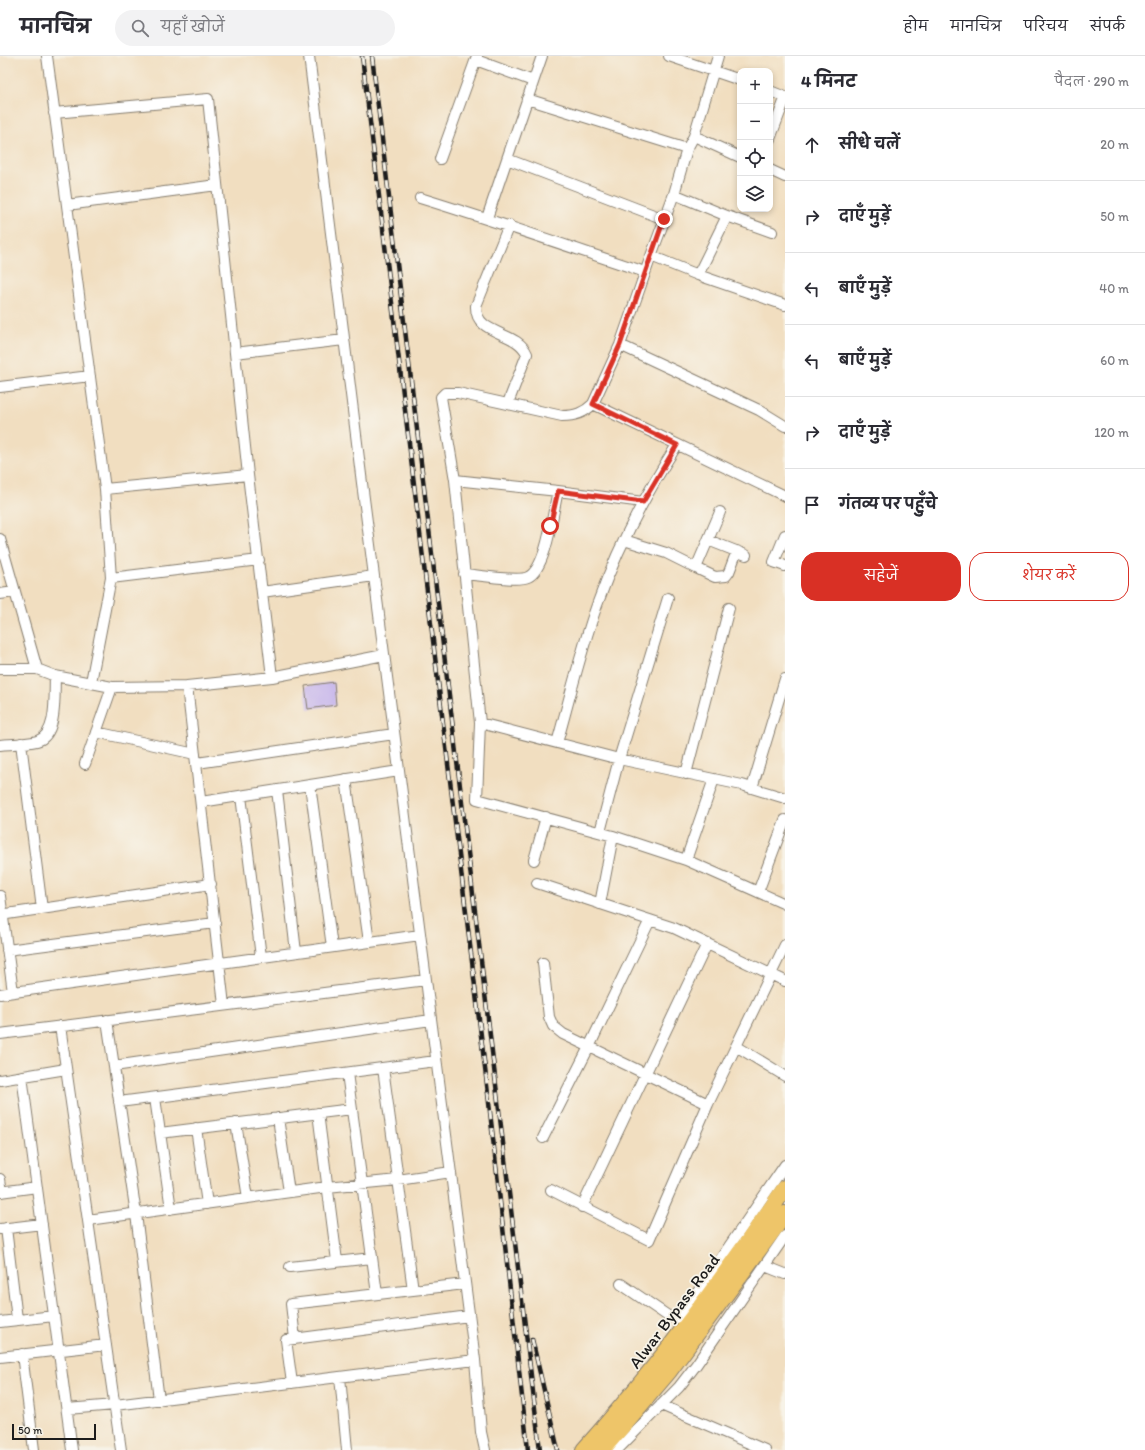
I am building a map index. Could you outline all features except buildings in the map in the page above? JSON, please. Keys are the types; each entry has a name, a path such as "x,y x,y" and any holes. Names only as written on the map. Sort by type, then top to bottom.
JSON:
{"main road":[{"name":"Alwar Bypass Road","path":"584,1450 643,1383 678,1338 733,1264 785,1188"},
{"path":"602,1450 669,1371 785,1214"}],"street":[{"path":"46,56 105,489 111,578 91,682"},
{"path":"309,56 394,734 475,1360 481,1432 485,1450"},
{"path":"487,218 542,56"},
{"path":"669,56 712,69 737,79"},
{"path":"718,56 712,69 694,136 688,149 674,194 620,345 593,404 586,410 571,416 553,414 458,393 445,394 441,397 454,480 480,723 477,799 600,832 686,860 785,904"},
{"path":"440,159 476,58 533,81"},
{"path":"773,92 785,98 773,131"},
{"path":"54,113 208,99 248,475 272,677"},
{"path":"527,99 688,149"},
{"path":"694,136 737,156"},
{"path":"507,159 664,219"},
{"path":"773,171 785,177"},
{"path":"67,205 217,185"},
{"path":"674,194 727,216 772,232"},
{"path":"420,198 509,225 542,238 645,272"},
{"path":"698,275 727,216"},
{"path":"508,403 527,354 524,348 517,342 485,326 478,320 476,306 509,225"},
{"path":"651,256 698,275 785,305"},
{"path":"235,353 344,340"},
{"path":"620,345 759,410 785,426"},
{"path":"0,387 90,376"},
{"path":"593,404 785,496"},
{"path":"557,743 593,617 624,540 643,502 677,445"},
{"path":"105,489 248,475"},
{"path":"454,480 643,502"},
{"path":"464,574 520,578 529,576 534,572 544,555 558,491"},
{"path":"696,568 720,512"},
{"path":"785,535 774,562 785,566"},
{"path":"0,539 38,669"},
{"path":"624,540 666,553 715,577 726,576 741,553 708,540"},
{"path":"111,578 259,560"},
{"path":"262,592 374,576"},
{"path":"0,594 15,592"},
{"path":"600,832 619,760 668,598"},
{"path":"686,774 729,608"},
{"path":"0,669 38,669 55,676 112,687 187,686 272,677 384,655"},
{"path":"0,745 38,741 47,736 52,726 55,676"},
{"path":"752,788 785,679"},
{"path":"187,686 224,1005"},
{"path":"85,764 112,687"},
{"path":"480,723 619,760 714,779 785,798"},
{"path":"96,732 196,758 394,734"},
{"path":"21,743 42,909"},
{"path":"201,802 399,771"},
{"path":"346,779 369,942"},
{"path":"686,860 714,779"},
{"path":"310,785 332,947"},
{"path":"277,790 296,952"},
{"path":"241,796 261,957"},
{"path":"534,860 546,817"},
{"path":"758,892 784,825"},
{"path":"600,904 613,836"},
{"path":"537,883 674,928 785,981"},
{"path":"1,915 211,884"},
{"path":"0,896 1,915 13,992"},
{"path":"543,1138 650,920"},
{"path":"7,950 215,923"},
{"path":"0,994 420,935"},
{"path":"582,1207 707,944"},
{"path":"551,1190 649,1240 708,1104 785,945"},
{"path":"543,963 549,1017 553,1026 563,1034 645,1075 708,1104"},
{"path":"0,1034 426,980"},
{"path":"107,1020 136,1214 159,1400"},
{"path":"114,1066 431,1020"},
{"path":"60,1026 121,1450"},
{"path":"736,1046 785,1076"},
{"path":"119,1102 436,1061"},
{"path":"383,1068 412,1290"},
{"path":"0,1080 66,1069"},
{"path":"347,1073 377,1294"},
{"path":"22,1076 72,1450"},
{"path":"155,1098 171,1209"},
{"path":"160,1132 352,1109"},
{"path":"318,1113 337,1262"},
{"path":"278,1118 289,1192"},
{"path":"236,1123 248,1198"},
{"path":"196,1128 207,1204"},
{"path":"621,1284 668,1316 678,1318 682,1315 785,1165"},
{"path":"88,1220 289,1192 398,1180 450,1172"},
{"path":"0,1179 1,1192 37,1187"},
{"path":"17,1319 3,1229 42,1224"},
{"path":"617,1450 679,1387 696,1365 785,1236"},
{"path":"290,1267 372,1258"},
{"path":"765,1266 785,1274"},
{"path":"295,1339 291,1304 465,1284"},
{"path":"0,1322 54,1316"},
{"path":"292,1383 286,1340 469,1316"},
{"path":"0,1357 106,1345"},
{"path":"22,1354 34,1450"},
{"path":"67,1408 159,1400 475,1360"},
{"path":"340,1377 347,1450"},
{"path":"661,1405 765,1450"}],"railway":[{"path":"362,56 487,1085 528,1450"},
{"path":"372,56 540,1450"},
{"path":"532,1339 558,1450"}],"route":[{"path":"550,526 558,491 643,502 657,476 677,445 593,404 620,345 664,219"}]}
